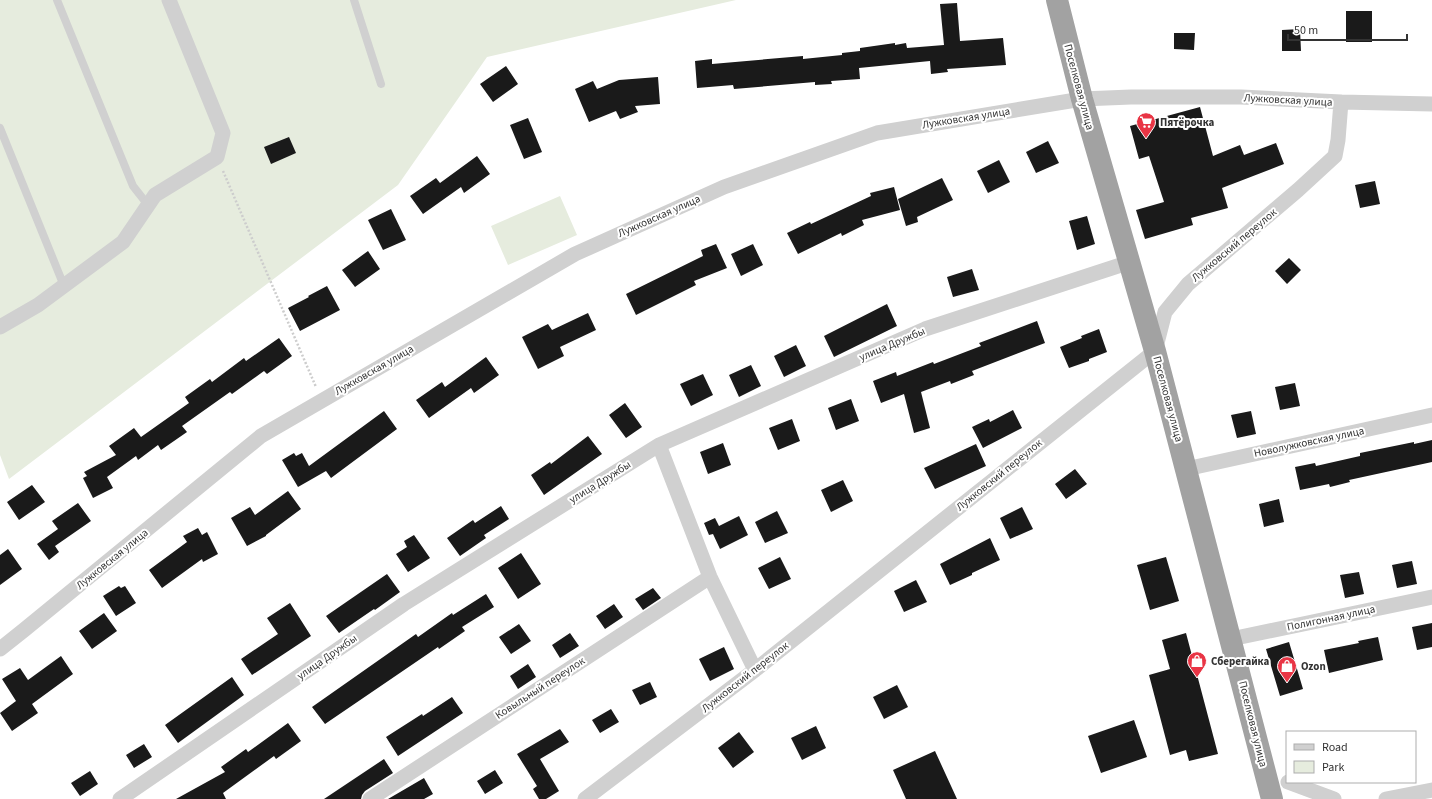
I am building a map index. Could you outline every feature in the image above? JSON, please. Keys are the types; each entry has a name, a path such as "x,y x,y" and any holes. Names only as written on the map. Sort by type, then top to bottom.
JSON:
{"highway":[{"name":"Поселковая улица","path":"1057,0 1082,99 1155,350 1272,799"}],"street":[{"path":"0,327 38,305 123,242 155,195 217,157 223,133 169,0"},
{"name":"Лужковская улица","path":"0,649 261,436 575,254 724,187 877,133 1082,99 1131,97 1241,97 1341,102 1432,104"},
{"name":"Лужковский переулок","path":"585,799 755,670 1155,350 1165,312 1188,284 1298,190 1334,156 1338,140 1341,102"},
{"name":"улица Дружбы","path":"120,799 404,604 659,445 925,329 1130,262"},
{"name":"Новолужковская улица","path":"1186,469 1432,415"},
{"path":"659,445 710,577 755,670"},
{"name":"Ковыльный переулок","path":"370,799 710,577"},
{"name":"Полигонная улица","path":"1231,639 1432,597"},
{"path":"1265,774 1286,781"},
{"path":"1291,783 1334,799"},
{"path":"1386,799 1432,790"}],"lane":[{"path":"57,0 133,186 148,205"},
{"path":"354,0 381,84"},
{"path":"0,128 64,286"}],"path":[{"path":"217,157 322,400"}],"green space":[{"path":"0,0 736,0 487,57 398,185 9,479 0,455"},
{"path":"560,196 577,235 508,265 491,226"}],"building":[{"path":"957,3 960,41 1003,38 1006,65 947,69 948,72 931,74 930,61 859,68 860,79 831,81 832,84 815,85 815,82 734,89 733,85 697,88 695,61 712,59 712,64 803,56 803,59 842,55 842,53 860,51 860,48 895,43 895,45 906,43 907,48 944,45 940,4"},
{"path":"1346,11 1372,11 1372,42 1346,42"},
{"path":"1300,29 1301,51 1282,51 1282,30"},
{"path":"1174,33 1195,33 1194,50 1174,49"},
{"path":"506,66 518,84 493,102 480,84"},
{"path":"658,77 660,104 635,106 638,112 620,119 616,111 589,122 575,89 593,81 597,89 619,80"},
{"path":"1200,107 1213,156 1240,145 1244,155 1276,143 1284,164 1222,188 1228,208 1191,218 1193,225 1145,239 1136,210 1164,202 1149,156 1139,159 1130,126"},
{"path":"528,118 542,152 524,159 510,125"},
{"path":"289,137 296,153 271,164 264,147"},
{"path":"1048,141 1059,163 1036,173 1026,152"},
{"path":"477,156 490,174 464,193 461,187 423,214 410,196 436,178 440,183"},
{"path":"999,160 1010,182 988,193 977,171"},
{"path":"942,178 953,200 917,217 918,222 906,226 898,199"},
{"path":"1375,181 1380,204 1360,208 1355,185"},
{"path":"894,187 900,210 862,220 864,225 842,236 841,233 798,254 787,233 810,222 811,224 871,196 870,193"},
{"path":"391,209 406,240 383,250 368,220"},
{"path":"1087,216 1095,244 1077,250 1069,221"},
{"path":"716,244 727,268 694,281 696,285 636,315 626,294 703,256 701,250"},
{"path":"753,244 763,265 741,276 731,254"},
{"path":"368,251 380,269 355,287 342,270"},
{"path":"1289,258 1301,270 1287,284 1275,271"},
{"path":"972,269 979,290 953,297 947,277"},
{"path":"327,286 340,310 300,331 288,308"},
{"path":"887,304 897,326 834,357 824,336"},
{"path":"588,313 596,330 560,347 564,356 538,369 522,337 548,324 552,330"},
{"path":"1037,321 1045,343 972,371 974,375 951,384 950,381 921,392 930,428 914,433 904,394 881,403 873,381 896,372 897,376 933,362 934,364 981,346 979,343"},
{"path":"1099,329 1107,352 1089,359 1089,361 1069,368 1060,347"},
{"path":"279,338 292,356 267,374 264,371 232,394 230,392 182,426 187,432 161,450 158,445 138,460 136,456 107,477 113,488 93,498 83,478 87,476 84,472 116,455 109,446 134,428 141,437 189,403 185,397 210,379 212,382 244,358 246,361"},
{"path":"796,345 806,366 784,377 774,356"},
{"path":"486,357 499,375 474,393 471,388 429,418 416,400 442,382 445,387"},
{"path":"751,365 761,386 739,397 729,375"},
{"path":"703,374 713,395 691,406 680,384"},
{"path":"1295,383 1300,406 1280,410 1275,387"},
{"path":"851,399 859,421 836,430 828,408"},
{"path":"625,403 642,427 626,438 609,415"},
{"path":"1013,410 1022,428 983,448 972,427 989,419 990,422"},
{"path":"384,411 397,429 331,478 326,471 298,487 282,460 294,453 296,456 302,453 309,466"},
{"path":"1251,411 1256,434 1237,438 1231,415"},
{"path":"792,419 800,441 778,450 769,428"},
{"path":"588,436 602,454 544,495 531,475 550,462 551,464"},
{"path":"1432,440 1432,462 1349,480 1350,482 1330,487 1329,484 1300,490 1295,467 1315,463 1316,466 1360,456 1360,453 1414,442 1414,444"},
{"path":"723,443 731,465 708,474 700,452"},
{"path":"976,444 986,466 935,489 924,468"},
{"path":"1075,469 1087,484 1066,499 1055,484"},
{"path":"843,480 853,501 831,512 821,490"},
{"path":"32,485 45,502 19,520 7,502"},
{"path":"288,491 301,509 266,536 247,546 231,518 250,507 255,515"},
{"path":"1279,499 1284,522 1264,527 1259,504"},
{"path":"78,503 91,521 55,546 59,552 49,560 37,544 58,529 52,521"},
{"path":"501,506 509,519 484,535 486,538 460,556 447,538 473,520 475,523"},
{"path":"1022,507 1033,529 1010,539 1000,518"},
{"path":"777,511 788,533 765,543 755,522"},
{"path":"739,516 748,535 720,549 713,534 709,535 704,523 715,518 719,526"},
{"path":"198,528 202,535 207,532 218,554 203,562 202,559 162,588 149,570 187,542 183,536"},
{"path":"414,535 430,558 408,572 396,554 407,547 404,541"},
{"path":"990,538 1000,560 950,585 940,564"},
{"path":"8,549 22,569 0,585 0,555"},
{"path":"521,553 541,584 518,599 498,568"},
{"path":"780,557 791,579 769,589 758,568"},
{"path":"1166,557 1179,601 1150,610 1137,565"},
{"path":"1412,561 1417,584 1397,588 1392,565"},
{"path":"1359,572 1364,594 1345,598 1340,575"},
{"path":"387,574 400,592 339,633 326,616"},
{"path":"916,580 927,602 904,612 894,591"},
{"path":"119,586 121,588 125,586 136,603 116,616 103,596"},
{"path":"653,588 661,598 643,610 635,599"},
{"path":"486,594 494,607 462,627 465,631 439,649 438,647 325,724 312,707 416,634 418,637 452,613 453,615"},
{"path":"290,603 311,636 252,675 241,659 278,634 267,618"},
{"path":"614,604 623,617 605,629 596,616"},
{"path":"104,613 117,631 92,649 79,631"},
{"path":"1432,623 1432,647 1417,650 1412,627"},
{"path":"519,624 531,641 511,654 499,637"},
{"path":"570,633 579,646 560,658 552,645"},
{"path":"1186,633 1218,754 1189,761 1186,750 1170,755 1149,675 1170,669 1162,640"},
{"path":"1378,637 1383,660 1329,673 1324,650 1359,643 1358,641"},
{"path":"1289,642 1303,689 1280,696 1266,649"},
{"path":"724,647 734,669 710,681 699,659"},
{"path":"61,656 73,674 32,704 38,713 12,731 0,713 16,701 2,679 20,668 28,680"},
{"path":"528,664 536,677 518,689 510,676"},
{"path":"232,677 244,695 178,743 165,725"},
{"path":"650,682 657,697 640,705 632,690"},
{"path":"897,685 908,707 884,719 873,697"},
{"path":"452,697 463,713 398,756 386,737 422,714 423,716"},
{"path":"611,709 619,722 600,733 592,720"},
{"path":"1134,720 1147,757 1101,773 1088,736"},
{"path":"288,723 301,741 276,759 274,756 223,793 226,799 176,799 225,772 221,767 246,749 248,752"},
{"path":"816,726 826,748 802,760 791,738"},
{"path":"560,729 569,742 540,759 559,791 546,799 539,799 533,789 537,786 517,754"},
{"path":"739,732 754,752 733,768 718,748"},
{"path":"144,744 152,757 134,768 126,755"},
{"path":"935,751 957,799 906,799 893,770"},
{"path":"384,759 393,773 365,791 361,799 324,799"},
{"path":"495,770 503,783 485,794 477,781"},
{"path":"90,771 98,784 80,796 71,783"},
{"path":"424,778 433,794 424,799 388,799"}],"place":[{"name":"Пятёрочка","path":"1146,139"},
{"name":"Сберегайка","path":"1197,678"},
{"name":"Ozon","path":"1287,683"}]}
